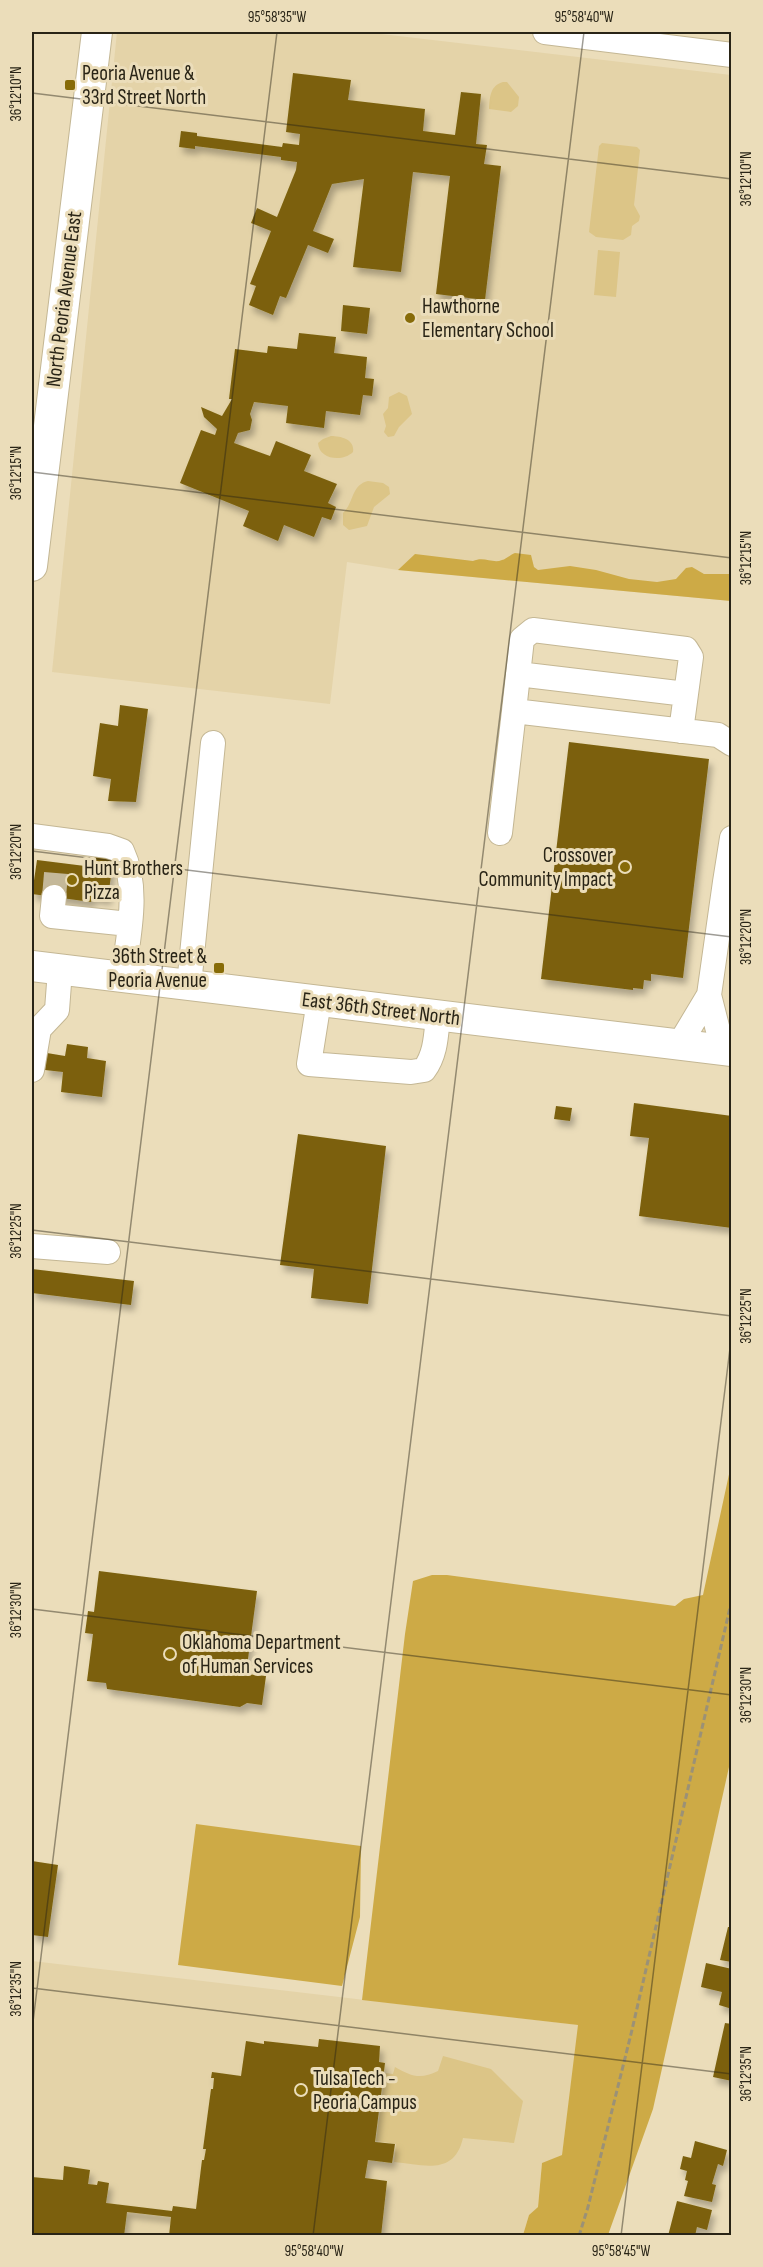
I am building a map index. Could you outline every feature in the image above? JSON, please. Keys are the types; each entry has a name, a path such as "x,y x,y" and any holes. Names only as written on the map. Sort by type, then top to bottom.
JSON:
{"main road":[{"name":"North Peoria Avenue East","path":"32,566 97,32"},
{"name":"East 36th Street North","path":"46,968 727,1050"}],"street":[{"path":"545,32 594,34 732,55"},
{"path":"500,833 522,639 533,630 686,650 691,657 681,731"},
{"path":"518,674 686,694"},
{"path":"514,711 718,735 732,744"},
{"path":"189,985 213,743"},
{"path":"32,836 59,851 108,846 122,851 130,867 129,924 123,977"},
{"path":"727,1050 718,989 732,838"},
{"path":"54,897 52,916 129,924"},
{"path":"32,1070 35,1028 57,1010 46,968"},
{"path":"679,1045 718,989"},
{"path":"319,1001 309,1064 411,1072 424,1070 430,1062 434,1048 438,1016"},
{"path":"32,1246 108,1252"}],"path":[{"path":"579,2235 631,2034 732,1599"}],"shaded area":[{"name":"Hawthorne Elementary School","path":"117,32 364,32 731,75 731,601 398,570 347,562 330,704 52,672"},
{"path":"507,82 519,97 518,106 511,112 489,109 493,89"},
{"path":"602,143 637,147 640,150 634,205 640,216 639,221 632,226 631,235 623,240 596,237 589,232 599,146"},
{"path":"598,250 620,252 616,297 594,295"},
{"path":"399,392 407,396 412,414 399,427 394,436 388,437 384,432 386,426 383,414 388,408 389,397"},
{"path":"331,436 350,442 353,452 338,458 322,453 318,443"},
{"path":"368,481 383,483 389,487 390,494 374,507 367,526 349,530 343,525 343,513 358,486"},
{"path":"515,553 531,555 534,567 538,570 570,566 629,579 657,582 676,579 686,568 692,567 704,574 731,574 731,601 398,570 415,554 473,561 481,559 499,561"},
{"path":"731,1465 731,1758 653,2109 608,2235 523,2235 529,2215 538,2207 542,2163 562,2155 578,2025 362,2000 413,1581 432,1575 447,1575 675,1606 684,1599 703,1595"},
{"path":"196,1824 361,1846 360,1917 342,1986 178,1965"},
{"name":"Tulsa Tech - Peoria Campus","path":"32,1961 579,2025 562,2155 542,2164 538,2207 529,2215 523,2235 32,2236"},
{"path":"443,2056 491,2069 523,2101 514,2143 463,2138 459,2150 445,2163 427,2166 394,2162 396,2144 376,2141 385,2073 393,2074 395,2067 416,2076 432,2074 438,2071"}],"building":[{"path":"293,73 351,80 348,100 425,109 423,131 455,135 461,92 481,94 476,144 487,145 484,164 501,166 485,300 436,294 450,176 413,172 401,272 353,267 364,179 332,184 313,231 334,239 328,253 308,245 286,298 280,296 273,315 249,305 256,286 250,284 271,231 251,223 257,208 277,217 297,162 281,160 281,157 195,146 195,149 179,147 181,131 197,133 197,136 282,147 283,143 299,145 300,134 286,132"},
{"path":"343,305 370,308 367,334 341,331"},
{"path":"299,333 336,337 334,353 367,357 365,378 374,379 372,396 363,395 360,415 326,411 324,428 286,423 288,406 254,402 250,414 252,420 250,430 238,433 234,443 270,456 276,441 311,455 304,471 337,484 328,503 336,507 331,520 322,517 314,537 284,525 278,541 243,526 249,511 180,483 201,430 215,435 217,429 204,417 201,407 222,416 232,399 229,399 235,349 267,353 268,346 297,349"},
{"path":"120,705 148,709 136,802 108,801 111,779 93,776 100,723 118,726"},
{"name":"Crossover Community Impact","path":"569,742 709,759 683,978 651,974 651,981 644,980 643,989 633,988 633,990 541,979"},
{"name":"Hunt Brothers Pizza","path":"94,856 113,859 108,899 92,897 91,902 32,894 37,860 93,867"},
{"path":"67,1044 88,1047 87,1058 106,1061 102,1097 61,1092 63,1072 45,1070 47,1053 65,1056"},
{"path":"634,1103 732,1116 732,1228 639,1216 649,1138 630,1136"},
{"path":"556,1106 572,1108 570,1121 554,1119"},
{"path":"298,1134 386,1146 368,1304 311,1298 314,1269 280,1265"},
{"path":"32,1269 134,1281 131,1305 32,1293"},
{"name":"Oklahoma Department of Human Services","path":"99,1571 257,1591 246,1674 266,1676 262,1705 247,1703 240,1707 107,1689 106,1683 87,1681 93,1634 85,1633 88,1611 94,1612"},
{"path":"32,1861 58,1865 48,1937 32,1935"},
{"path":"728,1927 732,1927 732,1962 720,1960"},
{"path":"706,1963 732,1969 732,2009 719,2005 722,1992 701,1987"},
{"path":"725,2023 732,2024 732,2081 713,2077"},
{"path":"319,2039 380,2046 379,2062 385,2063 375,2142 395,2144 392,2163 368,2160 365,2178 387,2181 381,2236 169,2236 171,2217 127,2212 124,2236 32,2236 32,2177 63,2180 64,2166 90,2170 88,2184 97,2185 98,2181 109,2183 106,2203 172,2211 173,2206 196,2209 202,2160 204,2160 206,2149 203,2149 211,2089 213,2089 212,2072 241,2076 246,2041 318,2047"},
{"path":"695,2141 727,2150 723,2166 718,2164 712,2184 716,2185 712,2202 684,2196 688,2181 685,2180 687,2171 680,2169 683,2156 691,2158"},
{"path":"677,2201 712,2210 707,2230 697,2227 695,2236 668,2236"}],"tunnel":[{"path":"54,897 57,862"}],"place":[{"name":"Peoria Avenue & 33rd Street North","path":"70,85"},
{"name":"Hawthorne Elementary School","path":"410,318"},
{"name":"Crossover Community Impact","path":"625,867"},
{"name":"Hunt Brothers Pizza","path":"72,880"},
{"name":"36th Street & Peoria Avenue","path":"219,968"},
{"name":"Oklahoma Department of Human Services","path":"170,1654"},
{"name":"Tulsa Tech - Peoria Campus","path":"301,2090"}]}
